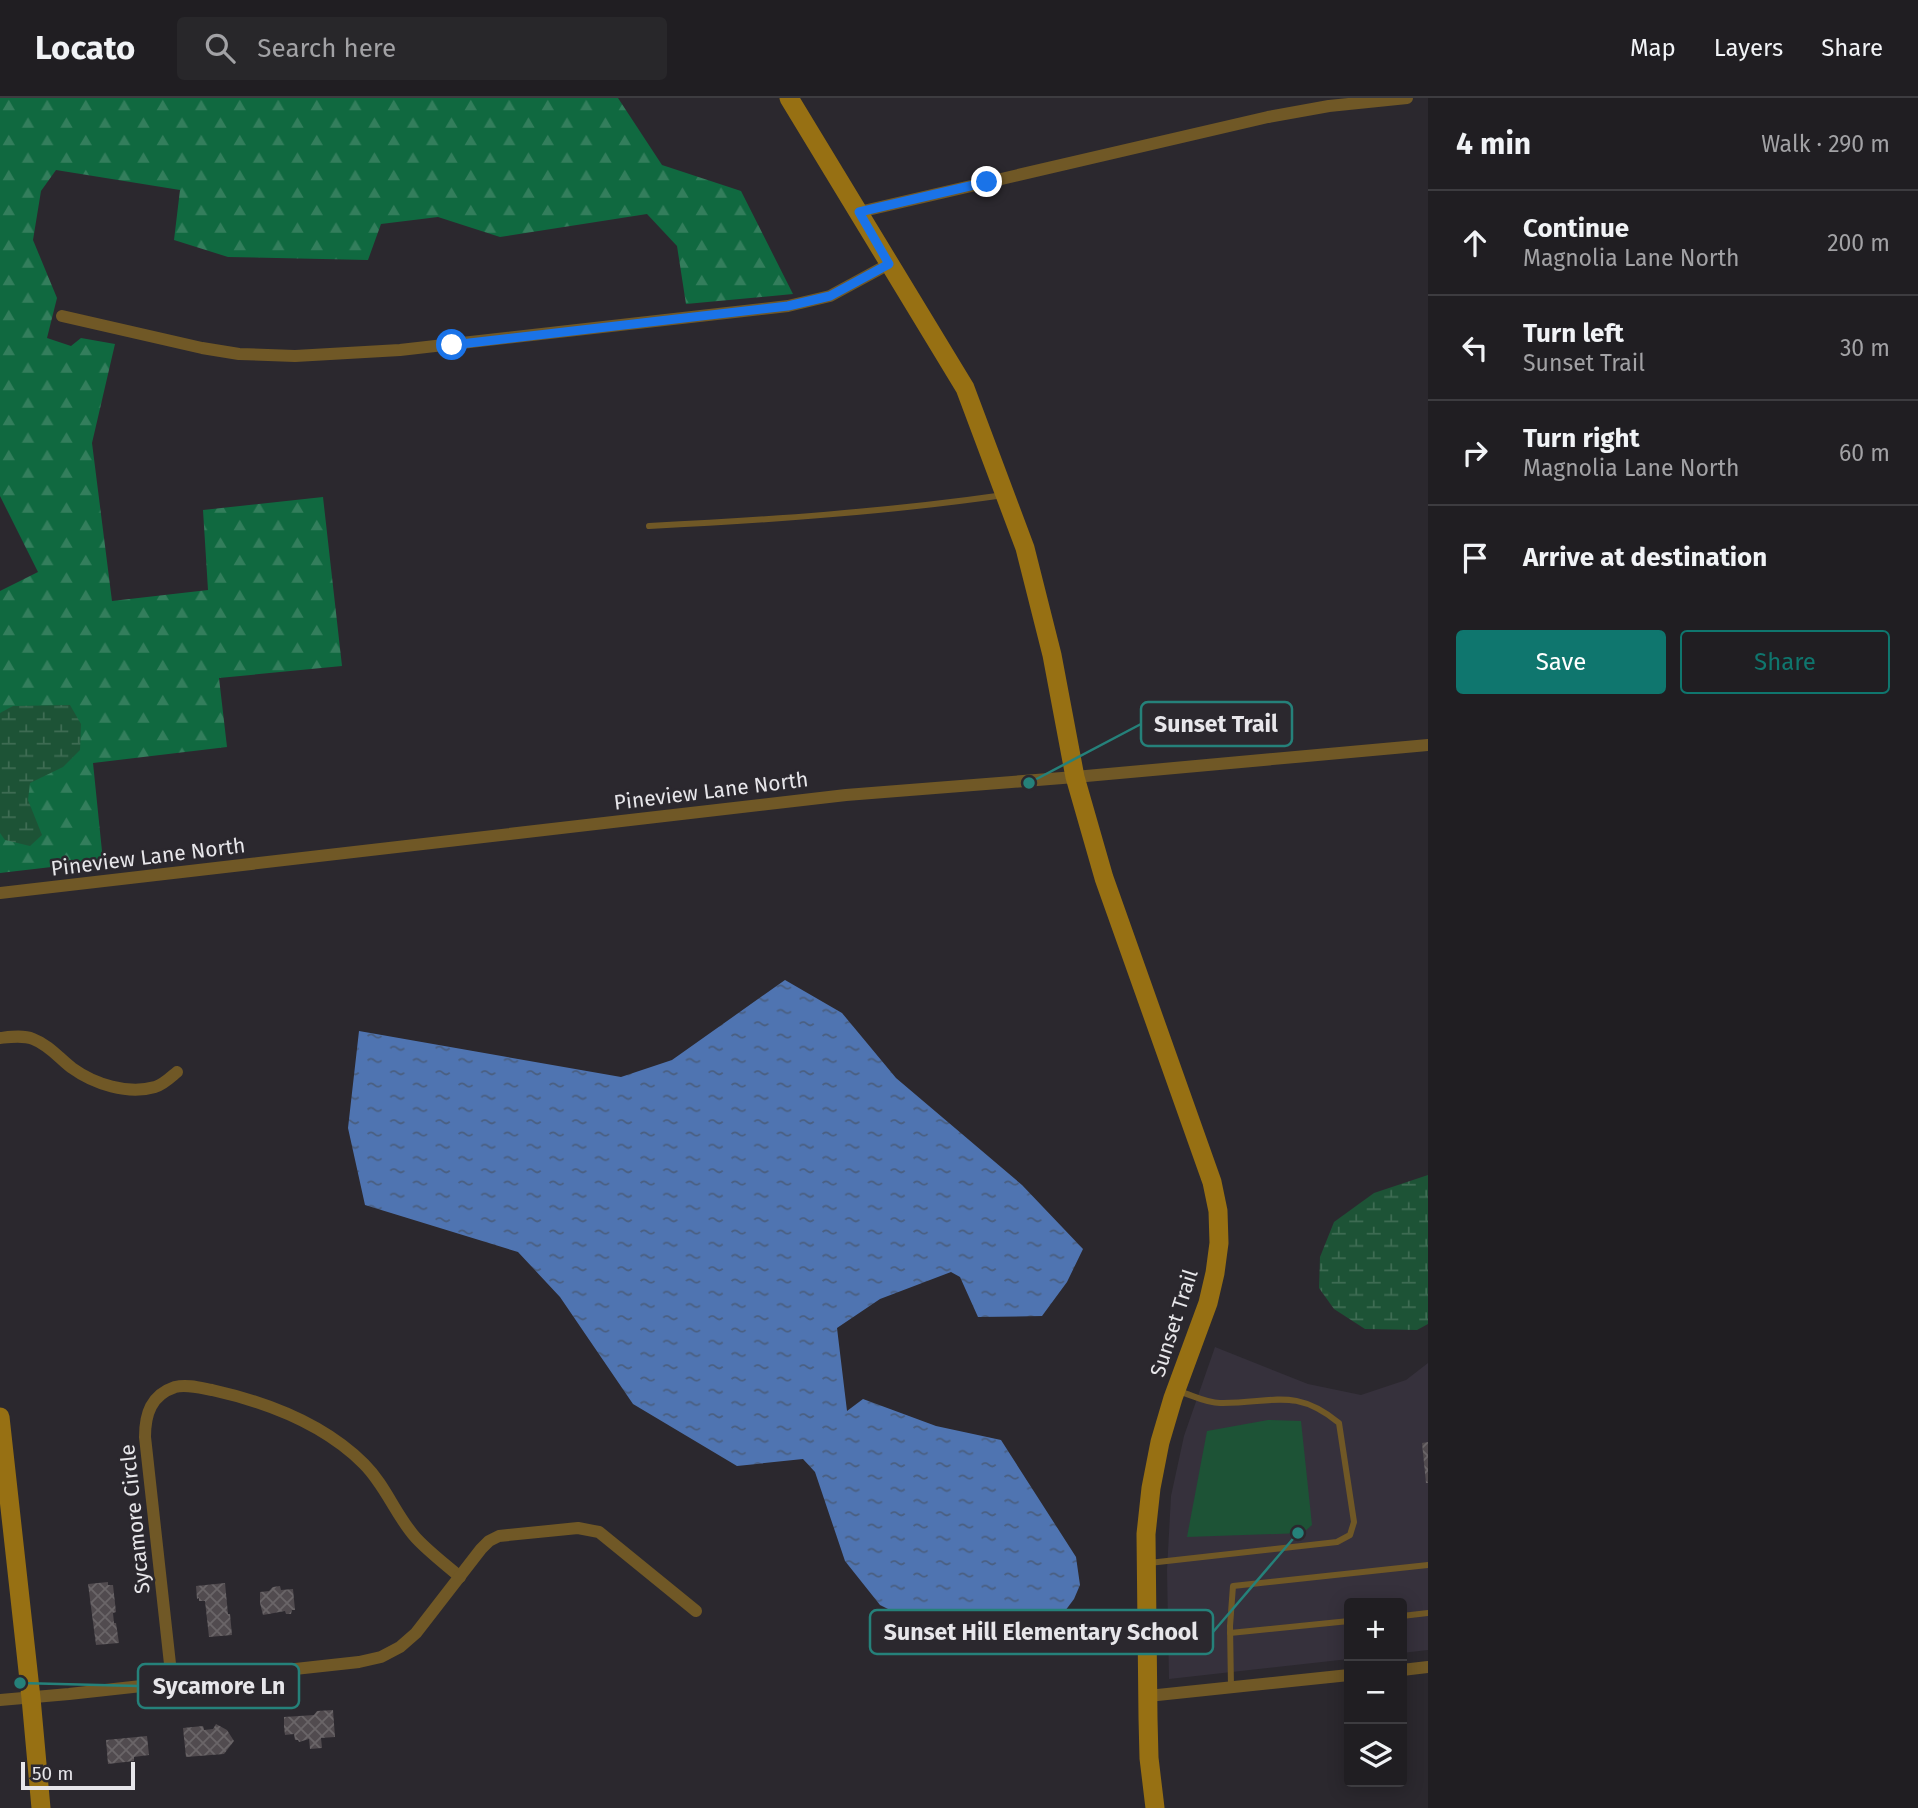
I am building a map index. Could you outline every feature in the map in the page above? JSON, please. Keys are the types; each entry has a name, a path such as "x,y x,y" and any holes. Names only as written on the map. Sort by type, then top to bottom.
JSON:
{"street":[{"name":"Sunset Trail","path":"789,98 965,388 1025,548 1052,655 1074,777 1104,878 1212,1182 1218,1211 1219,1243 1215,1273 1208,1303 1160,1442 1146,1534 1149,1758 1155,1808"},
{"path":"859,212 1268,117 1329,106 1407,98"},
{"path":"62,316 239,354 295,356 400,350 788,306 830,296 889,264"},
{"name":"Pineview Lane North","path":"0,893 846,795 1428,746"},
{"path":"0,1038 31,1038 48,1047 89,1079 104,1085 134,1089 157,1087 177,1072"},
{"name":"Sycamore Circle","path":"172,1682 145,1420 151,1405 162,1394 177,1387 203,1388 267,1405 304,1422 338,1443 363,1463 386,1490 415,1536 460,1577"},
{"path":"0,1417 41,1808"},
{"path":"0,1700 359,1662 381,1657 400,1647 416,1633 481,1549 499,1536 578,1528 599,1532 696,1611"},
{"path":"1407,1669 1428,1667"},
{"path":"1149,1696 1344,1676"}],"lane":[{"path":"649,526 930,505 1006,495"},
{"path":"1147,1563 1336,1542 1349,1535 1354,1522 1339,1423 1325,1412 1294,1399 1218,1403 1176,1390"},
{"path":"1231,1687 1233,1586 1428,1565"},
{"path":"1407,1615 1428,1613"},
{"path":"1230,1633 1344,1622"}],"shaded area":[{"path":"1215,1347 1308,1384 1361,1395 1406,1380 1428,1363 1428,1650 1407,1652 1407,1598 1344,1598 1344,1660 1169,1679 1167,1570 1171,1496 1184,1436"}],"green space":[{"path":"0,98 618,98 662,165 741,191 793,294 686,304 677,246 647,214 500,237 438,217 381,224 368,260 228,257 174,240 180,190 56,170 41,191 33,240 57,298 47,338 71,346 81,338 115,344 92,443 112,601 208,590 203,510 323,497 342,666 219,678 227,747 93,763 103,861 0,873 0,591 38,572 0,496"},
{"path":"70,705 81,724 80,750 63,767 30,783 28,800 42,835 30,846 5,840 0,833 0,713 13,706"},
{"path":"1428,1175 1428,1324 1417,1330 1365,1329 1334,1309 1319,1288 1320,1257 1334,1222 1374,1193"},
{"path":"1268,1420 1301,1421 1312,1525 1303,1533 1187,1537 1207,1431"}],"water":[{"path":"785,980 842,1013 896,1078 1022,1185 1083,1249 1067,1282 1042,1316 978,1317 960,1277 951,1272 880,1299 837,1328 847,1411 863,1399 936,1426 1001,1440 1076,1557 1080,1585 1074,1599 1059,1619 1028,1628 946,1625 896,1613 880,1605 845,1561 815,1472 803,1459 737,1466 633,1404 560,1297 518,1252 365,1205 348,1128 359,1031 621,1077 672,1060"}],"building":[{"path":"1428,1442 1428,1483 1426,1483 1422,1443"},
{"path":"108,1582 108,1585 113,1585 116,1612 113,1613 114,1623 119,1643 96,1645 88,1584"},
{"path":"225,1583 232,1635 209,1637 205,1601 197,1599 196,1586"},
{"path":"280,1586 281,1590 293,1589 295,1610 292,1610 291,1614 286,1614 285,1611 263,1615 260,1592"},
{"path":"333,1710 335,1737 321,1738 322,1748 310,1749 309,1739 299,1742 295,1740 294,1734 285,1735 284,1717 314,1715 317,1711"},
{"path":"216,1724 227,1730 234,1741 224,1754 186,1757 183,1728 203,1726 204,1730 213,1729"},
{"path":"147,1736 149,1755 134,1757 134,1761 108,1764 106,1740"}],"place":[{"name":"Sunset Trail","path":"1029,783"},
{"name":"Sunset Hill Elementary School","path":"1298,1533"},
{"name":"Sycamore Ln","path":"20,1683"}],"route":[{"path":"452,345 788,306 830,296 889,264 859,212 987,182"}]}
